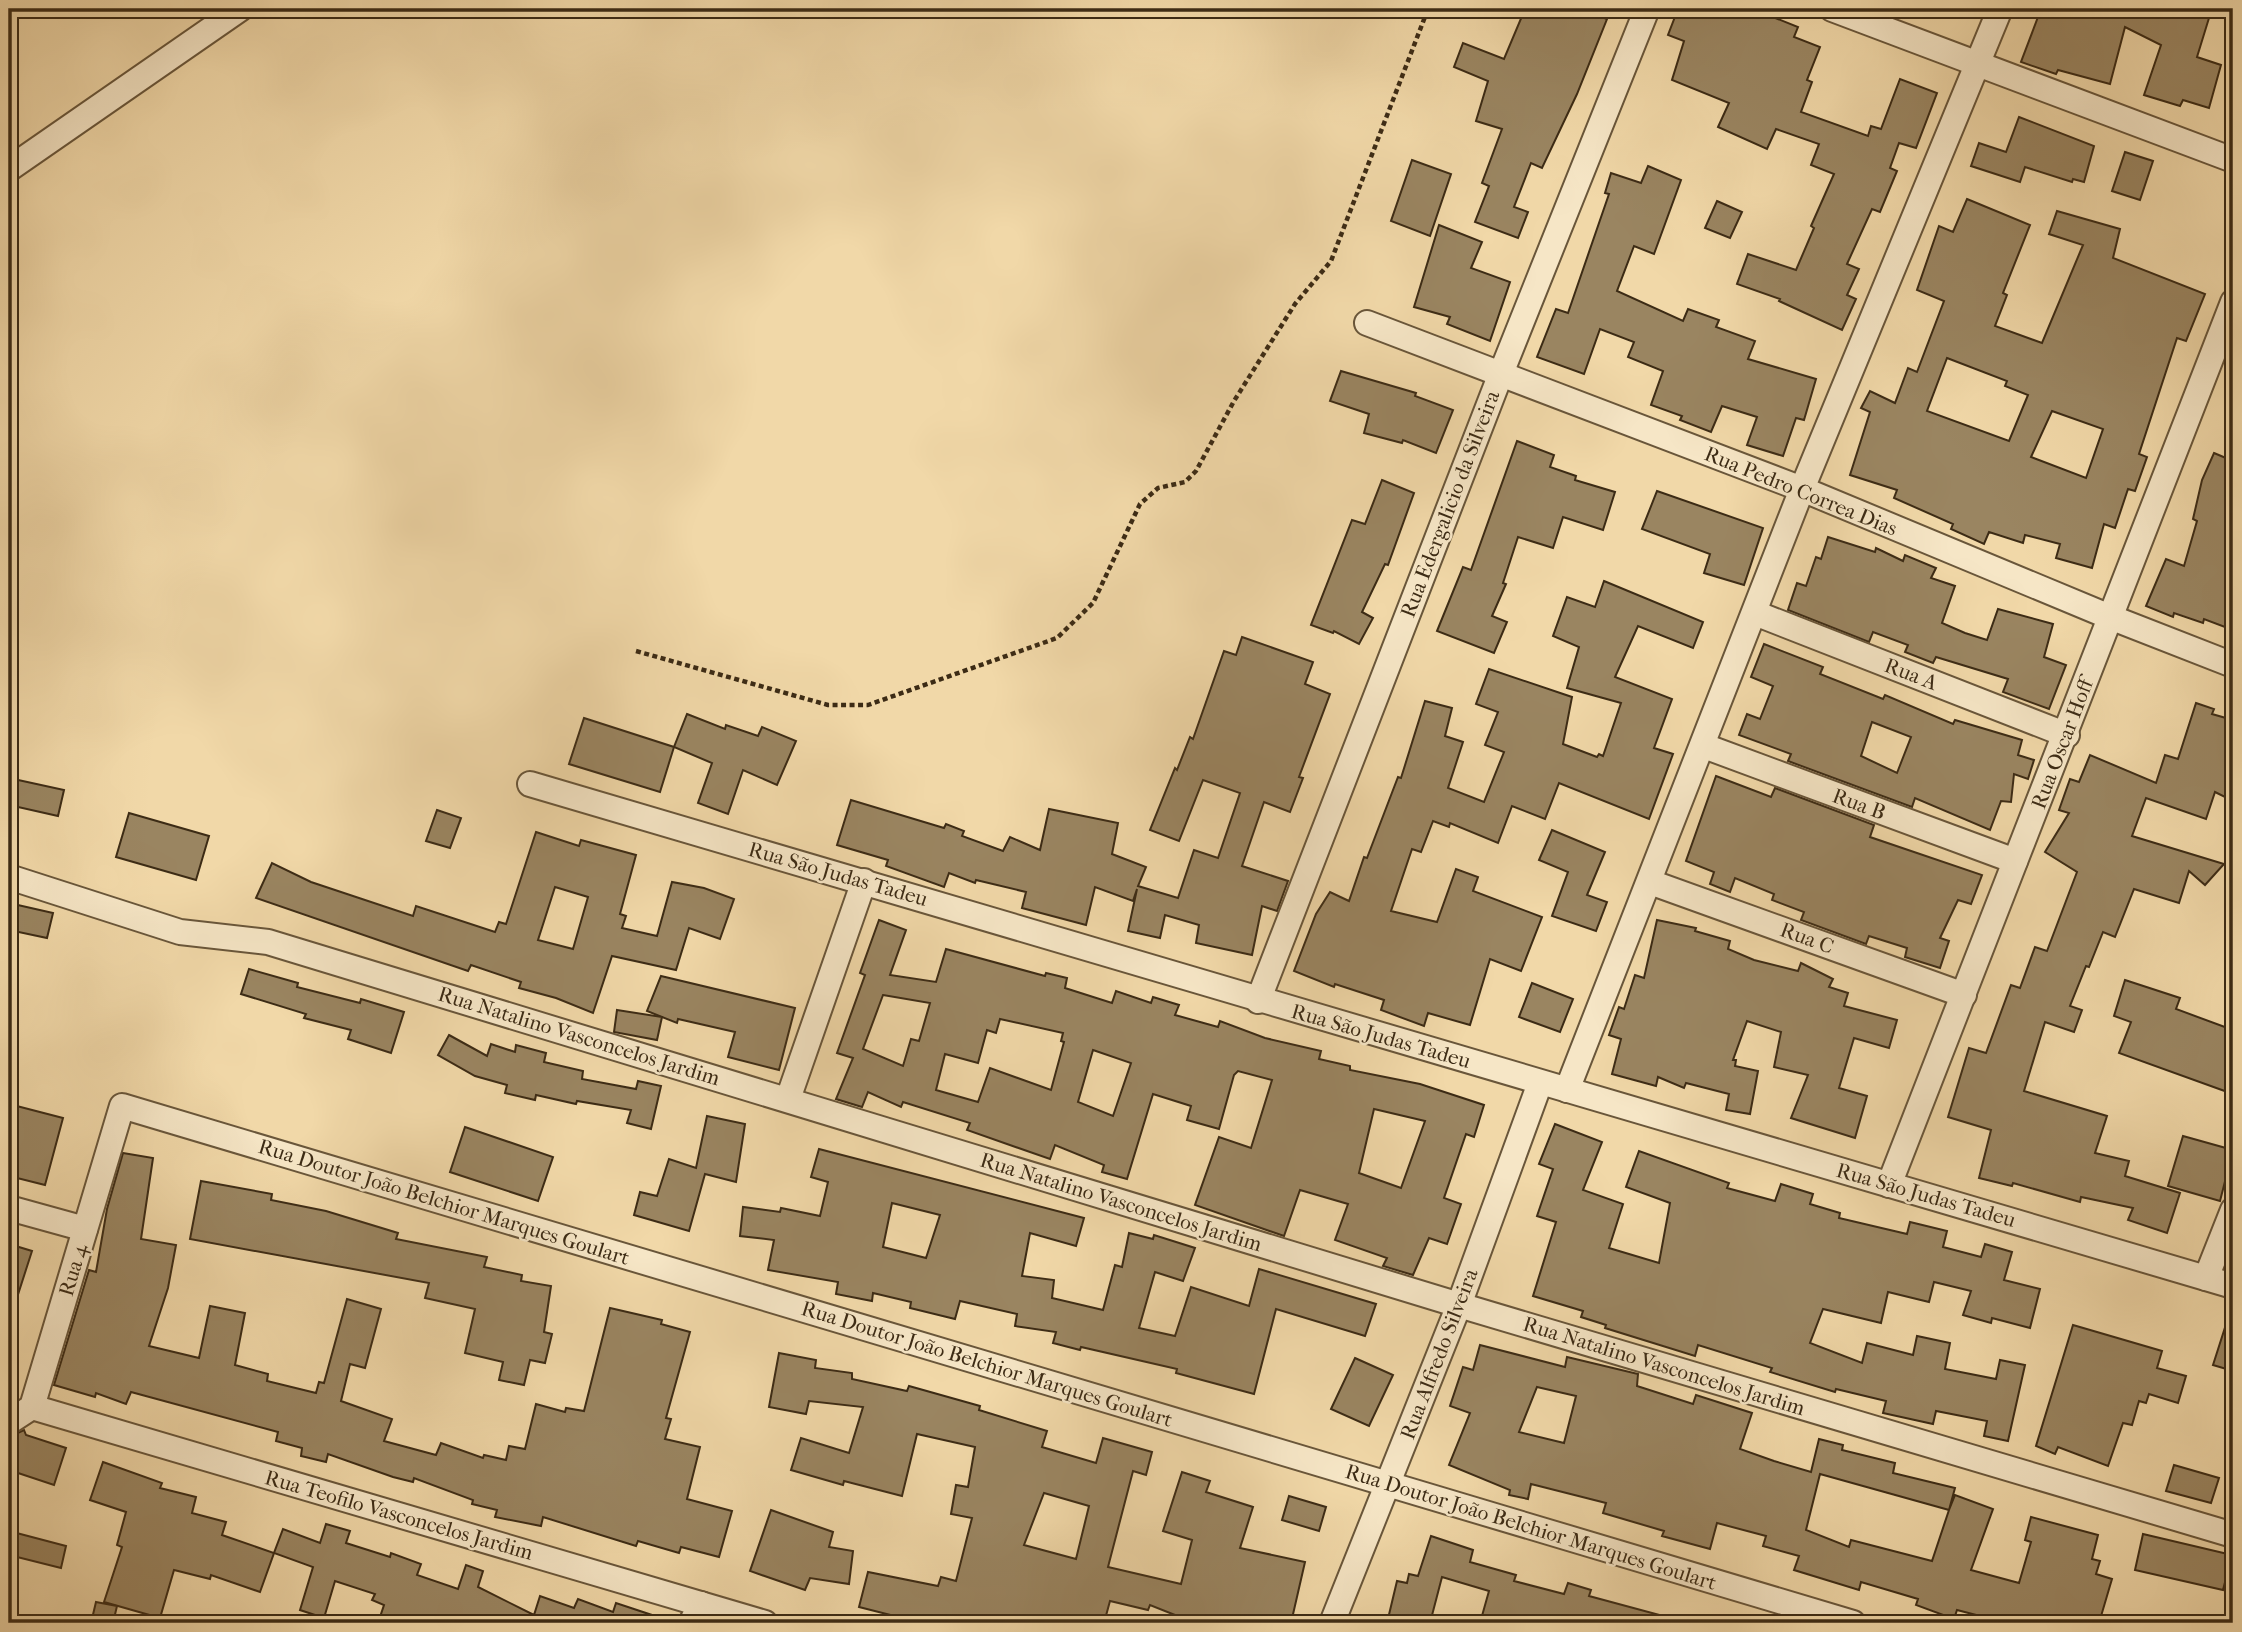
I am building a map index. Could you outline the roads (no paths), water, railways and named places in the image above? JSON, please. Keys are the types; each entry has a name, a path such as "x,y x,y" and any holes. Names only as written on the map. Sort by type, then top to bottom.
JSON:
{"street":[{"path":"9,169 240,9"},
{"name":"Rua Edergalicio da Silveira","path":"1258,1000 1500,376 1647,9"},
{"path":"1832,9 2233,160"},
{"path":"1566,1090 1802,489 2000,9"},
{"name":"Rua Oscar Hoff","path":"1889,1185 2067,735 2233,302"},
{"name":"Rua Pedro Correa Dias","path":"1367,323 1802,489 2110,618 2233,664"},
{"name":"Rua A","path":"1755,613 2067,735"},
{"name":"Rua B","path":"1703,746 2015,862"},
{"name":"Rua São Judas Tadeu","path":"530,784 2233,1286"},
{"name":"Rua Natalino Vasconcelos Jardim","path":"9,877 180,932 268,942 1459,1305 2233,1535"},
{"path":"788,1100 864,881"},
{"name":"Rua C","path":"1650,881 1964,995"},
{"name":"Rua Alfredo Silveira","path":"1332,1623 1459,1305 1541,1083"},
{"name":"Rua 4","path":"32,1407 122,1106"},
{"name":"Rua Doutor João Belchior Marques Goulart","path":"122,1106 1853,1623"},
{"path":"9,1208 85,1229"},
{"path":"2206,1278 2233,1210"},
{"path":"9,1422 32,1407"},
{"name":"Rua Teofilo Vasconcelos Jardim","path":"32,1407 696,1613 765,1623"}]}
